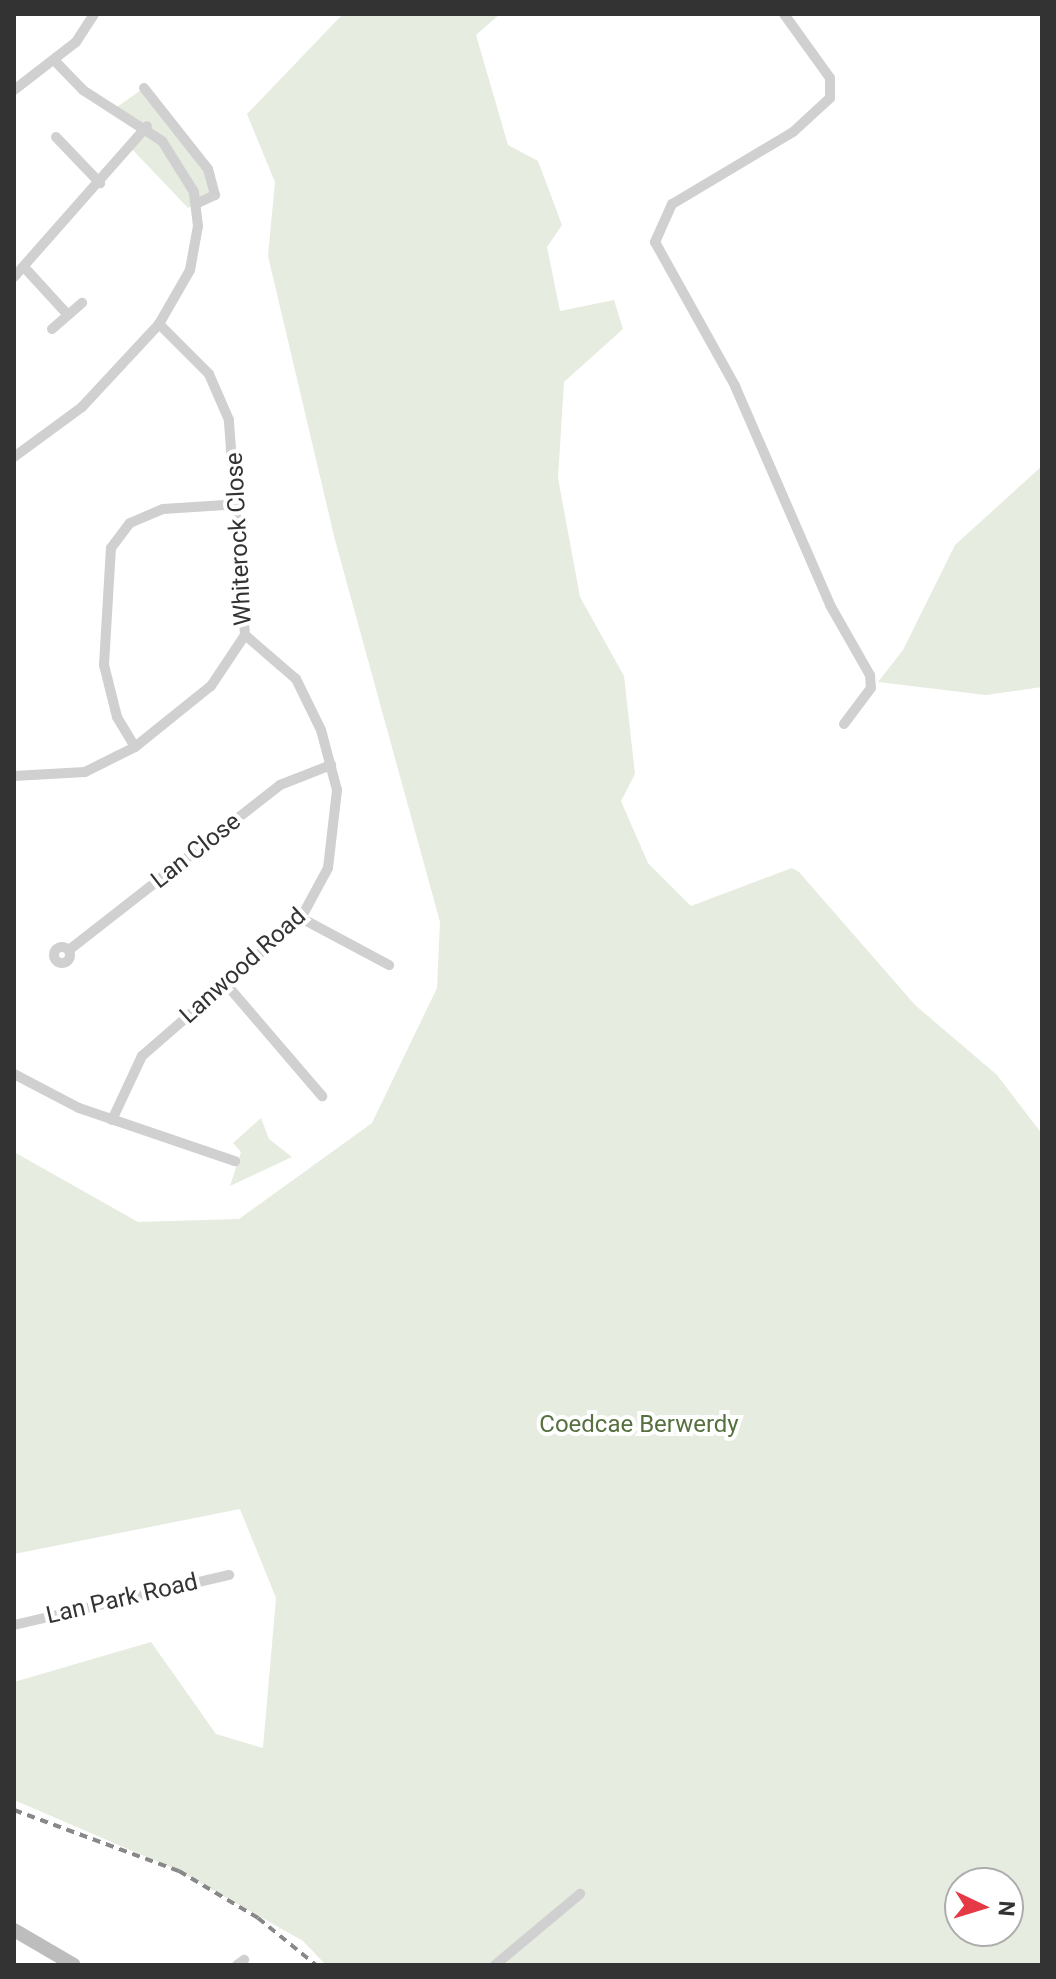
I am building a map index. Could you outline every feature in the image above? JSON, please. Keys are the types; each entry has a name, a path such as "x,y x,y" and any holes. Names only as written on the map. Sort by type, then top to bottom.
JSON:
{"main road":[{"path":"14,1930 74,1965"}],"street":[{"path":"14,90 55,61 94,14"},
{"path":"784,14 830,78 830,98 793,132 672,204 655,242 735,386 830,605 872,681 844,724"},
{"path":"14,457 82,407 159,324 190,270 198,203 179,161 147,126 83,90 55,61"},
{"path":"144,88 208,169 215,195 198,203"},
{"path":"14,277 100,183 147,126"},
{"path":"56,137 100,183"},
{"path":"24,267 68,315"},
{"path":"52,329 82,303"},
{"name":"Whiterock Close","path":"14,776 85,772 135,747 226,671 245,635 241,504 220,395 193,354 159,324"},
{"path":"135,747 117,717 104,665 111,548 130,523 163,509 241,504"},
{"name":"Lanwood Road","path":"112,1120 142,1056 301,918 334,845 331,765 296,679 245,635"},
{"name":"Lan Close","path":"69,950 280,785 331,765"},
{"path":"301,918 389,965"},
{"path":"226,984 322,1096"},
{"path":"14,1074 112,1120 235,1161"},
{"name":"Lan Park Road","path":"14,1625 229,1575"},
{"path":"495,1965 580,1894"}],"green space":[{"name":"Coedcae Berwerdy","path":"343,14 500,14 476,35 508,145 538,161 562,225 547,247 560,311 614,300 623,329 564,382 558,478 580,597 624,676 635,774 621,801 648,863 691,906 792,868 799,872 915,1005 997,1075 1042,1134 1042,1965 326,1965 303,1941 179,1871 14,1800 14,1682 151,1642 216,1734 263,1748 276,1598 240,1509 14,1554 14,1152 138,1222 239,1219 372,1123 437,988 440,922 335,540 268,256 275,182 247,114"},
{"path":"144,88 199,155 215,195 188,208 130,147 147,127 114,109"},
{"path":"1042,466 1042,687 986,695 878,682 903,650 955,545"},
{"path":"261,1118 269,1139 292,1157 230,1186 241,1152 233,1143"}],"railway":[{"path":"14,1810 179,1871 258,1918 316,1965"}]}
